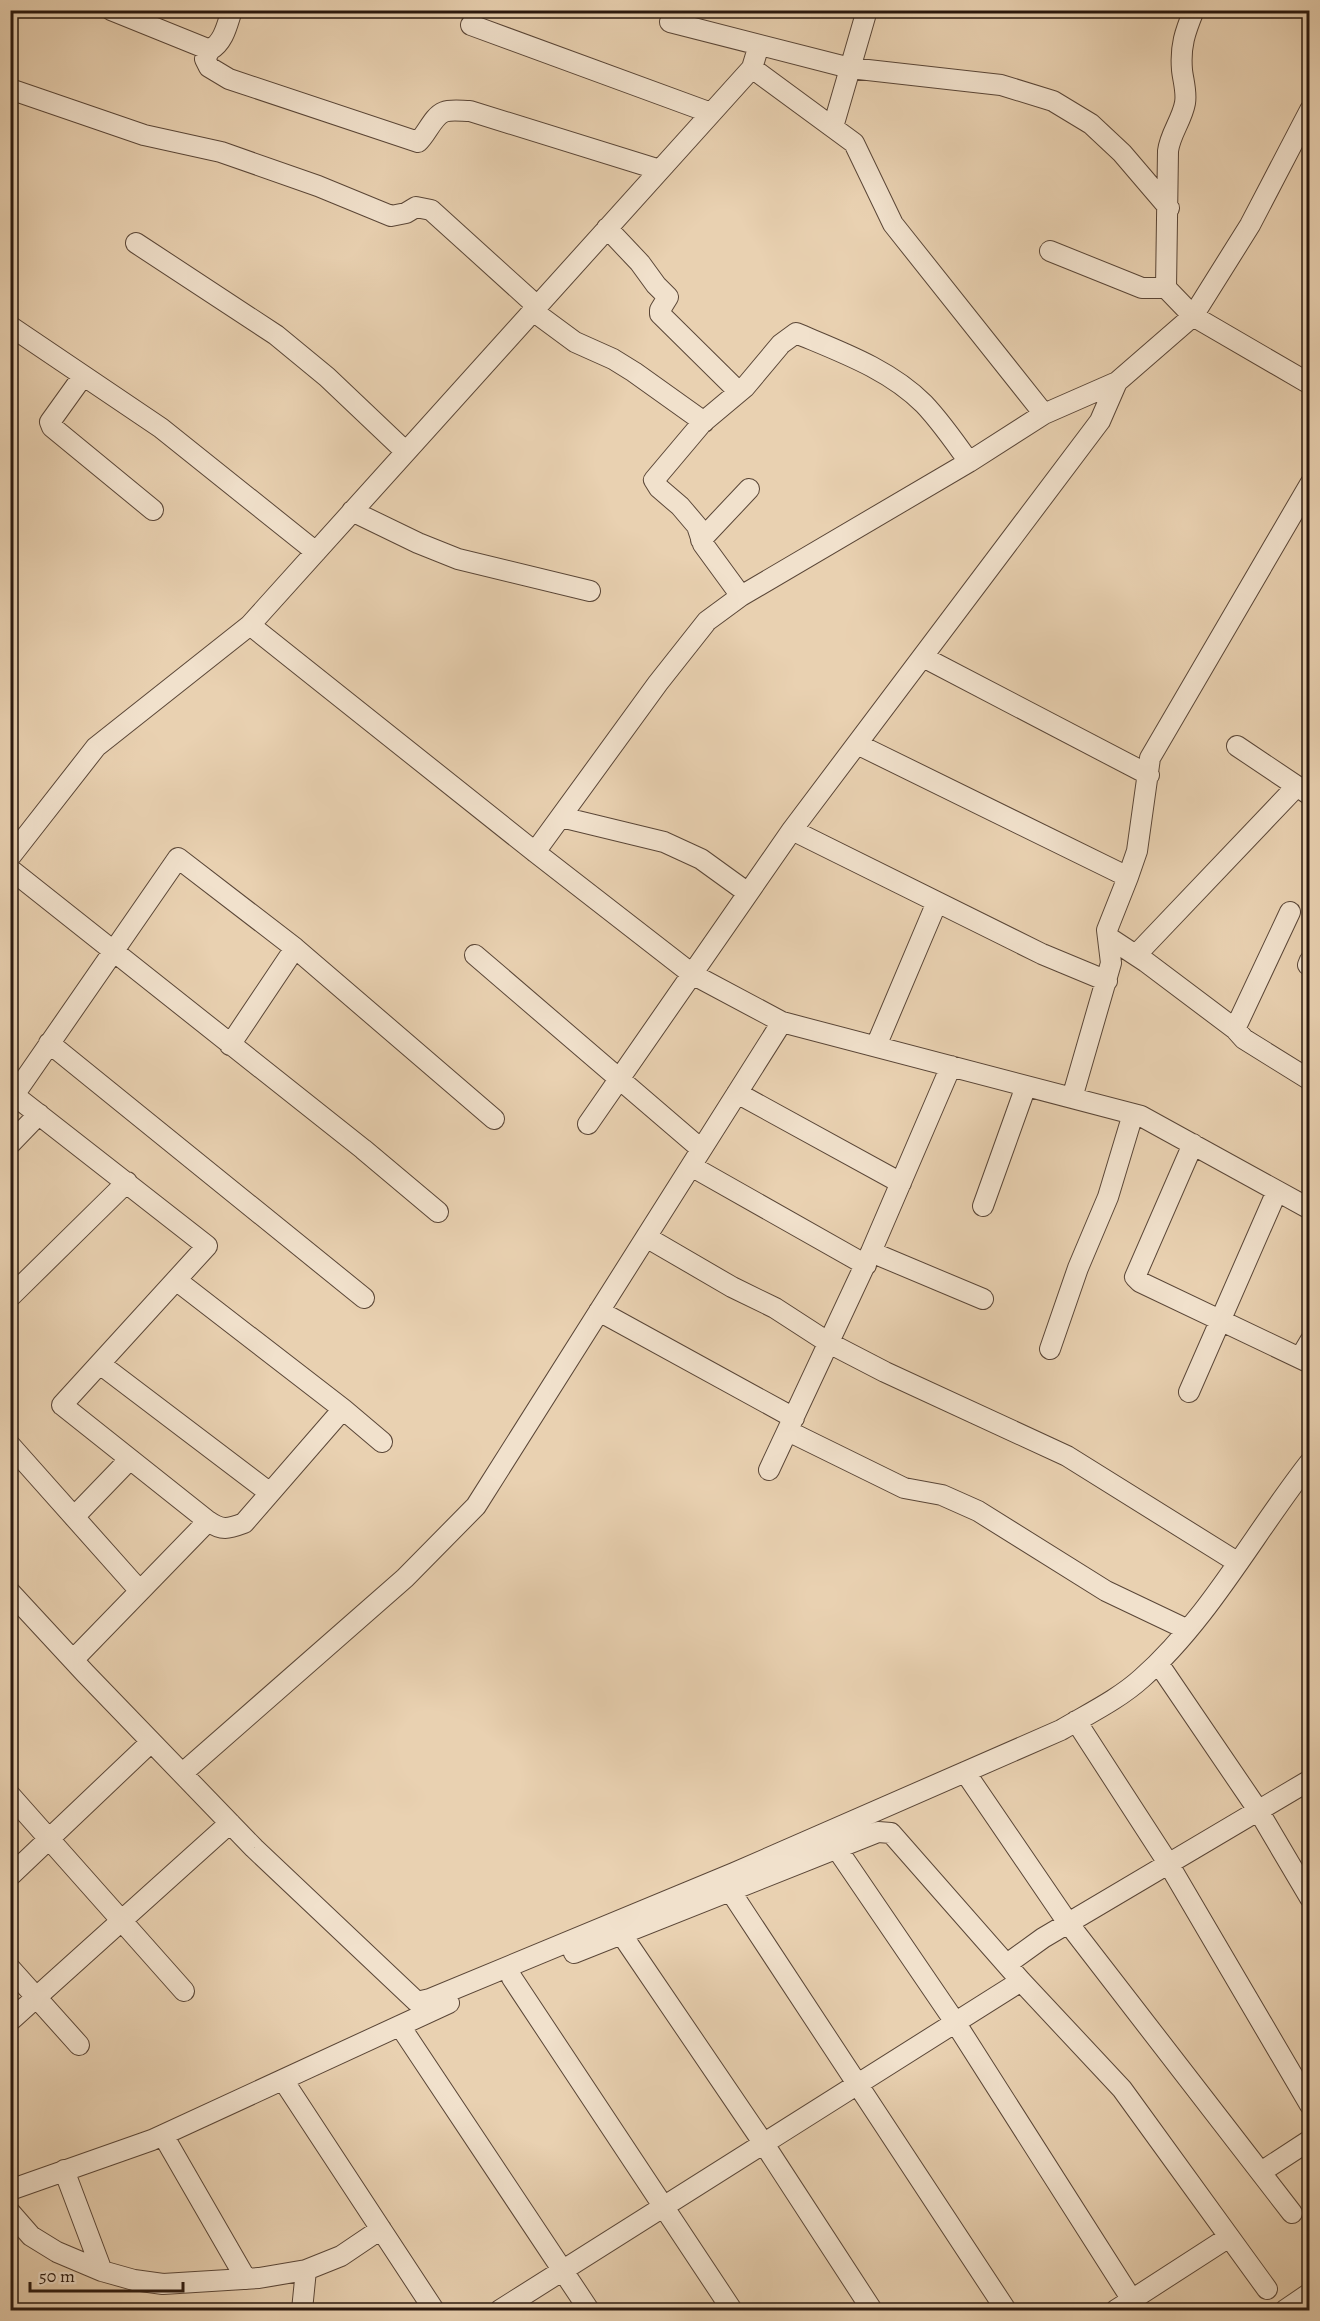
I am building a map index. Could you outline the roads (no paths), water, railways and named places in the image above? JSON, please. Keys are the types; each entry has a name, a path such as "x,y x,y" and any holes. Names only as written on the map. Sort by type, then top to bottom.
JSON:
{"street":[{"path":"111,10 210,50"},
{"path":"232,10 223,37 218,45 210,50 205,59 209,67 229,79 418,142 446,111 470,111 660,170"},
{"path":"833,128 867,10"},
{"path":"1166,288 1169,208 1167,169 1170,140 1182,116 1186,100 1182,69 1183,38 1194,10"},
{"path":"670,22 850,68 1001,85 1053,101 1091,124 1122,153 1169,208"},
{"path":"471,25 711,113"},
{"path":"10,857 96,747 250,625 752,68 759,45"},
{"path":"752,68 854,143 893,224 1044,414"},
{"path":"10,88 144,135 221,152 318,186 391,216 406,213 416,207 431,210 535,309 575,342 613,359 634,372 704,422"},
{"path":"535,852 658,683 707,621 741,596 969,462 1044,414 1117,382 1193,316 1250,225 1310,110"},
{"path":"607,228 668,297 660,309 660,314 739,392"},
{"path":"136,243 276,335 327,377 406,452"},
{"path":"1050,251 1142,288 1166,288 1193,316 1310,384"},
{"path":"10,326 161,428 316,552"},
{"path":"741,596 701,540 697,526 680,506 659,488 654,480 704,422 758,374 781,344 796,333 851,356 881,372 904,388 923,403 969,462"},
{"path":"83,376 50,422 52,427 153,510"},
{"path":"588,1124 792,830 1100,421 1117,382"},
{"path":"1072,1098 1111,963 1107,930 1137,851 1150,758 1310,484"},
{"path":"701,540 749,489"},
{"path":"352,512 458,559 590,591"},
{"path":"250,625 692,974 782,1022 1142,1116 1310,1209"},
{"path":"922,657 1149,775"},
{"path":"857,744 1128,877"},
{"path":"1136,956 1303,791 1236,746"},
{"path":"561,817 664,842 701,859 748,893"},
{"path":"792,830 1042,954 1107,981"},
{"path":"343,1409 244,1523 226,1530 208,1521 62,1405 207,1246 12,1093 178,858 295,948 494,1119"},
{"path":"10,869 438,1212"},
{"path":"876,1046 938,902"},
{"path":"1234,1029 1290,912"},
{"path":"1108,938 1136,956 1234,1029 1244,1039 1310,1080"},
{"path":"230,1045 295,948"},
{"path":"475,955 701,1149"},
{"path":"1310,960 1308,965 1310,966"},
{"path":"185,1771 405,1578 476,1506 782,1022"},
{"path":"49,1043 364,1298"},
{"path":"769,1470 868,1258 951,1066"},
{"path":"983,1206 1026,1086"},
{"path":"737,1093 901,1183"},
{"path":"10,1144 39,1114"},
{"path":"1050,1349 1078,1268 1108,1197 1133,1114"},
{"path":"1193,1144 1135,1277 1140,1282 1221,1320 1306,1354"},
{"path":"691,1166 868,1258 983,1299"},
{"path":"10,1297 127,1182"},
{"path":"1189,1392 1277,1191"},
{"path":"646,1237 732,1287 775,1308 829,1343 885,1372 1067,1456 1237,1562"},
{"path":"176,1280 343,1409 382,1442"},
{"path":"599,1311 791,1425 904,1488 942,1496 978,1511 1106,1591 1188,1630"},
{"path":"100,1364 270,1493"},
{"path":"13,1454 74,1517 140,1591"},
{"path":"74,1517 130,1460"},
{"path":"10,1592 230,1823 417,2002 430,1999 734,1873 1061,1730 1076,1721 1132,1687 1188,1630 1310,1462"},
{"path":"73,1660 208,1521"},
{"path":"1158,1663 1258,1810 1310,1898"},
{"path":"1076,1721 1168,1863 1310,2105"},
{"path":"10,1876 151,1742"},
{"path":"965,1772 1068,1923 1292,2213"},
{"path":"1007,1964 1068,1923 1310,1780"},
{"path":"10,1795 184,1991"},
{"path":"10,2021 123,1922 230,1823"},
{"path":"10,2190 163,2135 464,1996 878,1832 891,1833 1122,2090 1267,2289"},
{"path":"837,1849 955,2022 1124,2305 1229,2237"},
{"path":"731,1892 1006,2310"},
{"path":"622,1935 764,2144 872,2310"},
{"path":"10,1968 79,2045"},
{"path":"512,1978 732,2310"},
{"path":"500,2310 1022,1981"},
{"path":"400,2026 589,2310"},
{"path":"283,2080 434,2310"},
{"path":"163,2135 246,2279"},
{"path":"1261,2172 1310,2140"},
{"path":"64,2170 102,2271"},
{"path":"10,2212 31,2236 57,2252 102,2271 134,2280 162,2284 246,2279 306,2270 341,2256 381,2229"},
{"path":"302,2310 306,2270"},
{"path":"1285,2310 1310,2293"}]}
